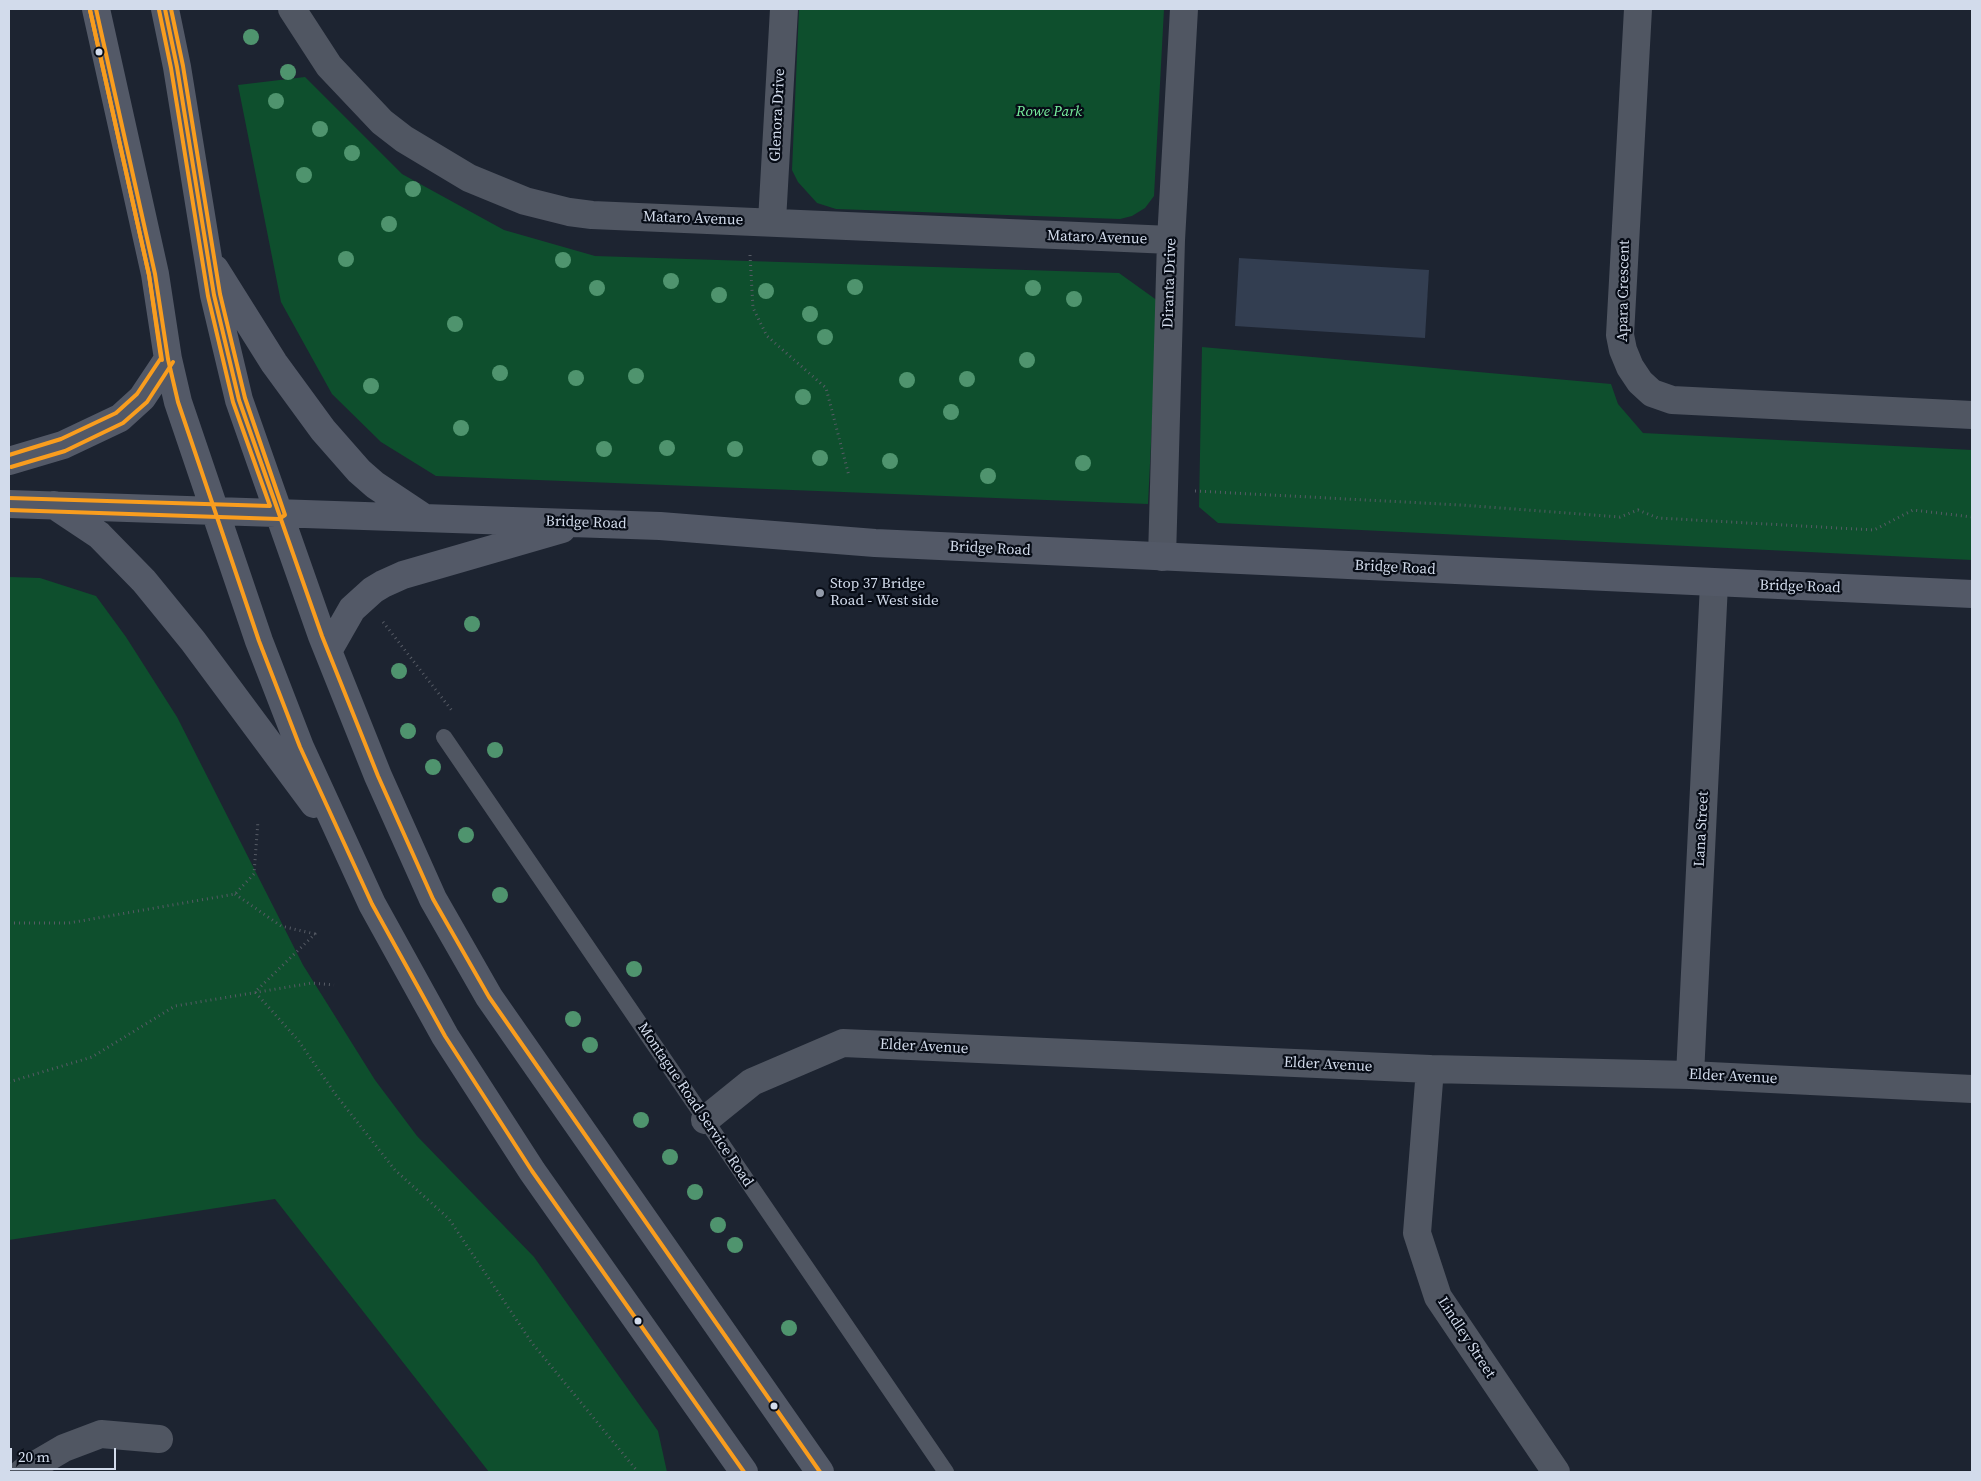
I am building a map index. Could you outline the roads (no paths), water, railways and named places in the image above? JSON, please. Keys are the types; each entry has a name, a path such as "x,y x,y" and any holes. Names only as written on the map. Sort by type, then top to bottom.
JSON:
{"main road":[{"path":"165,9 177,67 214,295 240,400 328,651 378,776 433,898 489,998 820,1472"},
{"path":"95,13 155,274 168,359 178,402 260,641 300,747 372,904 445,1036 532,1170 744,1472"},
{"path":"207,257 274,363 324,430 359,471 375,485 423,517"},
{"path":"9,461 63,445 120,418 142,398 168,359"},
{"name":"Bridge Road","path":"9,504 660,526 875,543 1714,584 1972,594"},
{"path":"54,505 99,535 144,581 193,640 346,847"},
{"path":"328,651 352,609 373,590 383,584 403,575 585,523"}],"street":[{"name":"Mataro Avenue","path":"292,9 329,66 382,122 404,139 469,178 525,201 569,212 1171,240"},
{"name":"Glenora Drive","path":"772,222 784,9"},
{"name":"Diranta Drive","path":"1162,557 1171,240 1184,9"},
{"name":"Apara Crescent","path":"1638,9 1620,335 1626,358 1640,382 1652,393 1672,400 1972,414"},
{"name":"Lana Street","path":"1690,1075 1714,584"},
{"name":"Elder Avenue","path":"706,1120 752,1082 843,1043 1430,1069 1690,1075 1972,1089"},
{"name":"Lindley Street","path":"1430,1069 1417,1233 1438,1297 1556,1472"},
{"path":"23,1472 64,1448 102,1434 159,1439"}],"lane":[{"name":"Montague Road Service Road","path":"444,737 946,1472"}],"place":[{"name":"Stop 37 Bridge Road - West side","path":"820,593"}],"park label":[{"name":"Rowe Park","path":"1049,112"}]}
